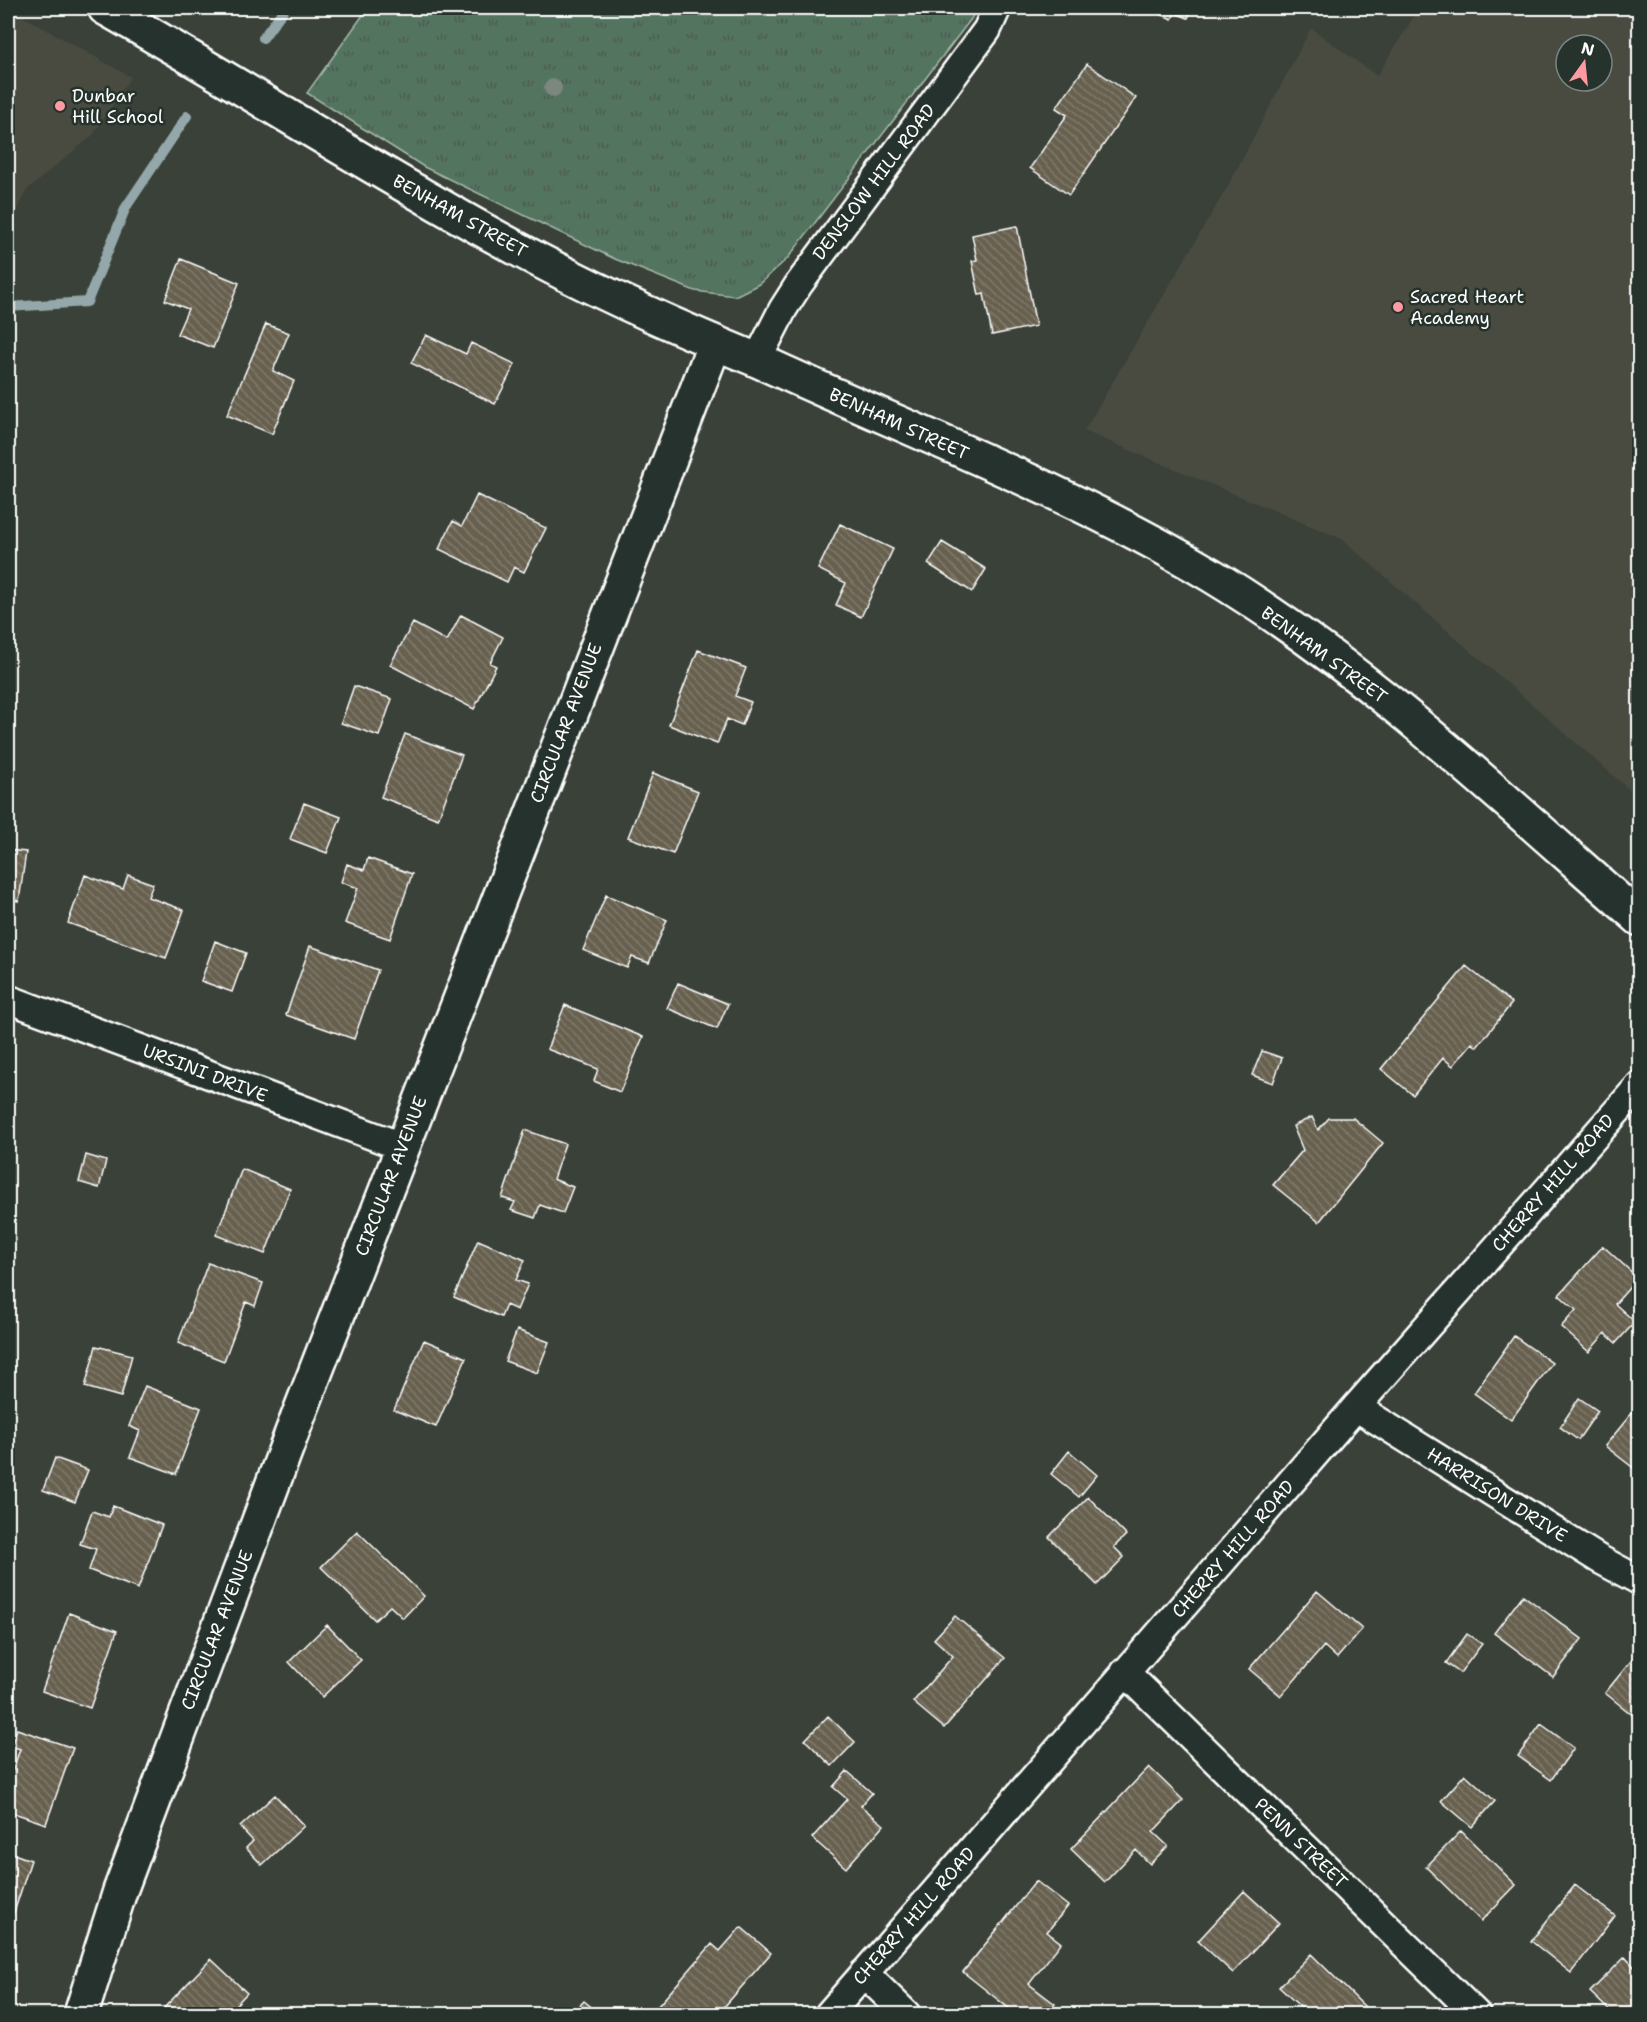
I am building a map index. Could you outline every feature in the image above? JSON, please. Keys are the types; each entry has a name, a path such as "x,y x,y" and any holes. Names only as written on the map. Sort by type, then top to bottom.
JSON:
{"main road":[{"name":"BENHAM STREET","path":"105,8 506,243 612,296 715,343 1042,487 1131,530 1211,575 1296,631 1372,687 1640,919"},
{"name":"CIRCULAR AVENUE","path":"81,2014 120,1891 293,1430 715,343"}],"street":[{"name":"DENSLOW HILL ROAD","path":"757,360 783,309 799,284 987,30 997,8"},
{"name":"URSINI DRIVE","path":"8,999 403,1147"},
{"name":"CHERRY HILL ROAD","path":"829,2014 1356,1407 1640,1085"},
{"name":"HARRISON DRIVE","path":"1356,1407 1599,1559 1640,1581"},
{"name":"PENN STREET","path":"1125,1672 1476,2014"},
{"path":"864,1973 906,2014"}],"shaded area":[{"name":"Dunbar Hill School","path":"8,8 131,77 93,135 27,190 8,226"},
{"name":"Sacred Heart Academy","path":"1419,8 1639,8 1639,798 1342,539 1084,431 1229,184 1311,28 1377,76"}],"green space":[{"path":"368,8 977,8 971,19 788,258 759,284 735,296 695,291 615,259 424,167 307,93"}],"building":[{"path":"1146,8 1192,8 1188,18 1175,13 1172,19"},
{"path":"1087,64 1136,98 1069,195 1030,168 1067,115 1056,108"},
{"path":"1017,226 1036,326 992,335 984,294 979,295 972,261 977,260 972,235"},
{"path":"181,259 239,283 213,348 177,334 188,309 165,300"},
{"path":"266,324 289,333 273,371 294,381 272,434 227,415"},
{"path":"426,335 466,354 471,343 515,364 495,404 411,363"},
{"path":"477,495 546,528 524,572 514,567 507,582 439,549 453,521 462,526"},
{"path":"840,524 893,549 861,617 836,605 846,583 818,569"},
{"path":"942,542 986,569 972,592 928,564"},
{"path":"461,615 503,637 490,663 496,666 474,709 390,665 413,623 447,641"},
{"path":"698,650 746,668 735,696 751,702 742,725 727,719 717,744 669,725"},
{"path":"354,686 392,699 379,736 341,723"},
{"path":"405,734 462,755 438,819 381,797"},
{"path":"653,773 698,791 673,854 628,837"},
{"path":"304,803 341,817 327,853 290,839"},
{"path":"8,850 26,852 19,901 8,899"},
{"path":"368,858 412,874 390,939 345,923 358,888 341,882 347,864 364,870"},
{"path":"85,875 123,889 128,875 153,884 148,897 184,910 166,958 68,923"},
{"path":"606,895 667,920 649,963 632,957 627,968 583,950"},
{"path":"215,941 246,953 232,992 201,981"},
{"path":"310,946 378,970 354,1039 286,1015"},
{"path":"1466,966 1512,1003 1477,1047 1472,1043 1453,1066 1443,1058 1413,1095 1381,1069"},
{"path":"678,983 728,1004 717,1029 667,1008"},
{"path":"565,1005 643,1037 620,1092 594,1081 598,1069 547,1049"},
{"path":"1262,1051 1282,1058 1273,1083 1252,1075"},
{"path":"1312,1117 1318,1130 1329,1118 1353,1118 1383,1143 1319,1222 1273,1185 1303,1150 1293,1126"},
{"path":"525,1130 565,1144 553,1179 573,1187 563,1213 540,1205 535,1218 511,1210 515,1202 502,1198"},
{"path":"86,1155 106,1161 99,1188 79,1182"},
{"path":"242,1169 290,1189 265,1254 216,1235"},
{"path":"478,1240 525,1260 516,1280 528,1284 517,1310 506,1305 501,1317 454,1297"},
{"path":"1603,1246 1638,1278 1615,1304 1635,1322 1616,1343 1605,1333 1589,1352 1561,1327 1576,1310 1559,1295"},
{"path":"208,1263 263,1283 255,1306 246,1302 224,1361 178,1343"},
{"path":"517,1330 549,1342 537,1373 505,1361"},
{"path":"1514,1336 1552,1363 1511,1420 1474,1393"},
{"path":"424,1340 466,1358 436,1427 394,1410"},
{"path":"96,1346 132,1355 121,1397 85,1387"},
{"path":"145,1386 201,1408 176,1474 130,1457 140,1431 129,1426"},
{"path":"1579,1398 1598,1411 1578,1440 1560,1427"},
{"path":"1640,1403 1640,1473 1605,1446"},
{"path":"1069,1451 1097,1475 1079,1497 1051,1474"},
{"path":"55,1458 88,1470 75,1502 43,1490"},
{"path":"1088,1497 1126,1535 1114,1547 1124,1557 1097,1585 1049,1537"},
{"path":"113,1506 162,1525 138,1589 89,1570 96,1549 80,1544 92,1511 109,1517"},
{"path":"357,1531 424,1596 403,1618 390,1606 375,1620 321,1567"},
{"path":"1317,1591 1362,1629 1337,1658 1324,1646 1281,1696 1249,1669"},
{"path":"1523,1595 1582,1639 1553,1677 1494,1633"},
{"path":"69,1613 117,1631 90,1708 42,1691"},
{"path":"955,1616 1005,1658 944,1728 913,1702 953,1656 934,1639"},
{"path":"327,1625 361,1660 322,1697 289,1662"},
{"path":"1467,1634 1482,1644 1460,1673 1446,1663"},
{"path":"1635,1656 1640,1660 1640,1721 1605,1693"},
{"path":"828,1716 855,1742 832,1766 805,1740"},
{"path":"1541,1724 1574,1748 1551,1780 1518,1756"},
{"path":"17,1729 73,1748 46,1824 8,1811 8,1784 20,1749 11,1746"},
{"path":"1149,1767 1183,1800 1153,1832 1168,1846 1150,1864 1136,1850 1105,1882 1071,1849"},
{"path":"847,1771 872,1793 861,1806 884,1825 846,1868 812,1838 847,1799 833,1787"},
{"path":"1465,1774 1495,1801 1472,1827 1441,1801"},
{"path":"275,1795 304,1826 262,1865 246,1848 253,1841 240,1827"},
{"path":"1461,1831 1516,1885 1481,1921 1426,1867"},
{"path":"8,1852 31,1860 8,1931"},
{"path":"1036,1881 1068,1906 1047,1932 1061,1943 1029,1984 1055,2004 1046,2014 1016,2014 963,1972"},
{"path":"1575,1885 1615,1916 1571,1973 1531,1941"},
{"path":"1244,1891 1279,1923 1233,1973 1198,1941"},
{"path":"741,1927 771,1953 718,2014 668,2014 658,2006 712,1944 720,1951"},
{"path":"1311,1954 1366,2008 1360,2014 1308,2014 1279,1987"},
{"path":"1625,1957 1640,1973 1640,2014 1613,2014 1590,1992"},
{"path":"211,1959 247,1993 227,2014 171,2014 164,2008"},
{"path":"584,2001 600,2014 572,2014"}],"waterway":[{"path":"263,38 285,8"},
{"path":"8,307 87,302 126,207 187,116"}],"place":[{"name":"Dunbar Hill School","path":"60,106"},
{"name":"Sacred Heart Academy","path":"1398,307"}]}
